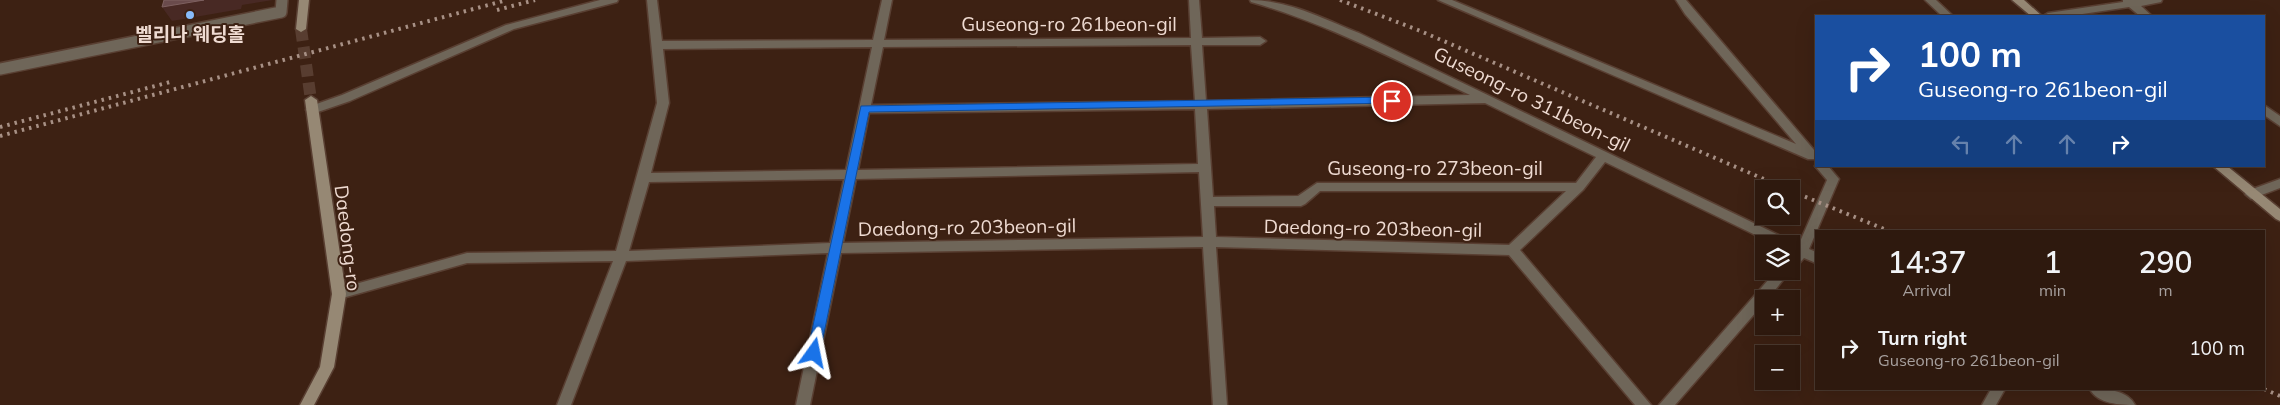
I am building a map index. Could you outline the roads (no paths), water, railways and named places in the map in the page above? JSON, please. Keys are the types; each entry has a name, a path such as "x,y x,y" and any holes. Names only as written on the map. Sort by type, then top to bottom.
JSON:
{"street":[{"path":"302,29 304,0"},
{"name":"Daedong-ro","path":"307,405 327,367 339,294 312,105 346,98 510,27 613,0"},
{"path":"564,405 621,256 644,178 663,103 652,0"},
{"path":"803,405 887,0"},
{"path":"1194,0 1220,405"},
{"name":"Guseong-ro 311beon-gil","path":"1256,0 1287,9 1355,35 1767,235"},
{"path":"1443,0 1814,158"},
{"path":"1681,0 1689,12 1814,158"},
{"path":"1930,0 1947,15"},
{"path":"2017,0 2036,15"},
{"path":"2054,15 2129,2 2157,0"},
{"path":"2129,2 2146,15"},
{"name":"Guseong-ro 261beon-gil","path":"656,45 1260,41"},
{"path":"864,109 1488,99"},
{"path":"2265,110 2280,122"},
{"path":"1603,156 1579,187 1512,250 1644,405"},
{"path":"1800,243 1832,179 1822,167"},
{"path":"2220,167 2280,216"},
{"path":"644,178 1205,168"},
{"path":"2251,194 2280,183"},
{"name":"Guseong-ro 273beon-gil","path":"1207,202 1301,201 1316,187 1579,187"},
{"name":"Daedong-ro 203beon-gil","path":"339,294 467,258 621,256 836,248 1209,242 1512,250"},
{"path":"1800,250 1815,258"},
{"path":"1666,405 1776,280"},
{"path":"1989,405 1997,390"},
{"path":"2099,390 2128,405"}],"lane":[{"path":"0,69 281,12 282,0"}],"tunnel":[{"path":"301,29 311,100"}],"railway":[{"path":"0,136 507,0"},
{"path":"497,10 535,0"},
{"path":"1340,0 1418,30 1766,180"},
{"path":"0,127 174,81"},
{"path":"1800,195 1887,230"},
{"path":"2265,389 2280,396"}],"place":[{"name":"벨리나 웨딩홀","path":"190,15"}]}
